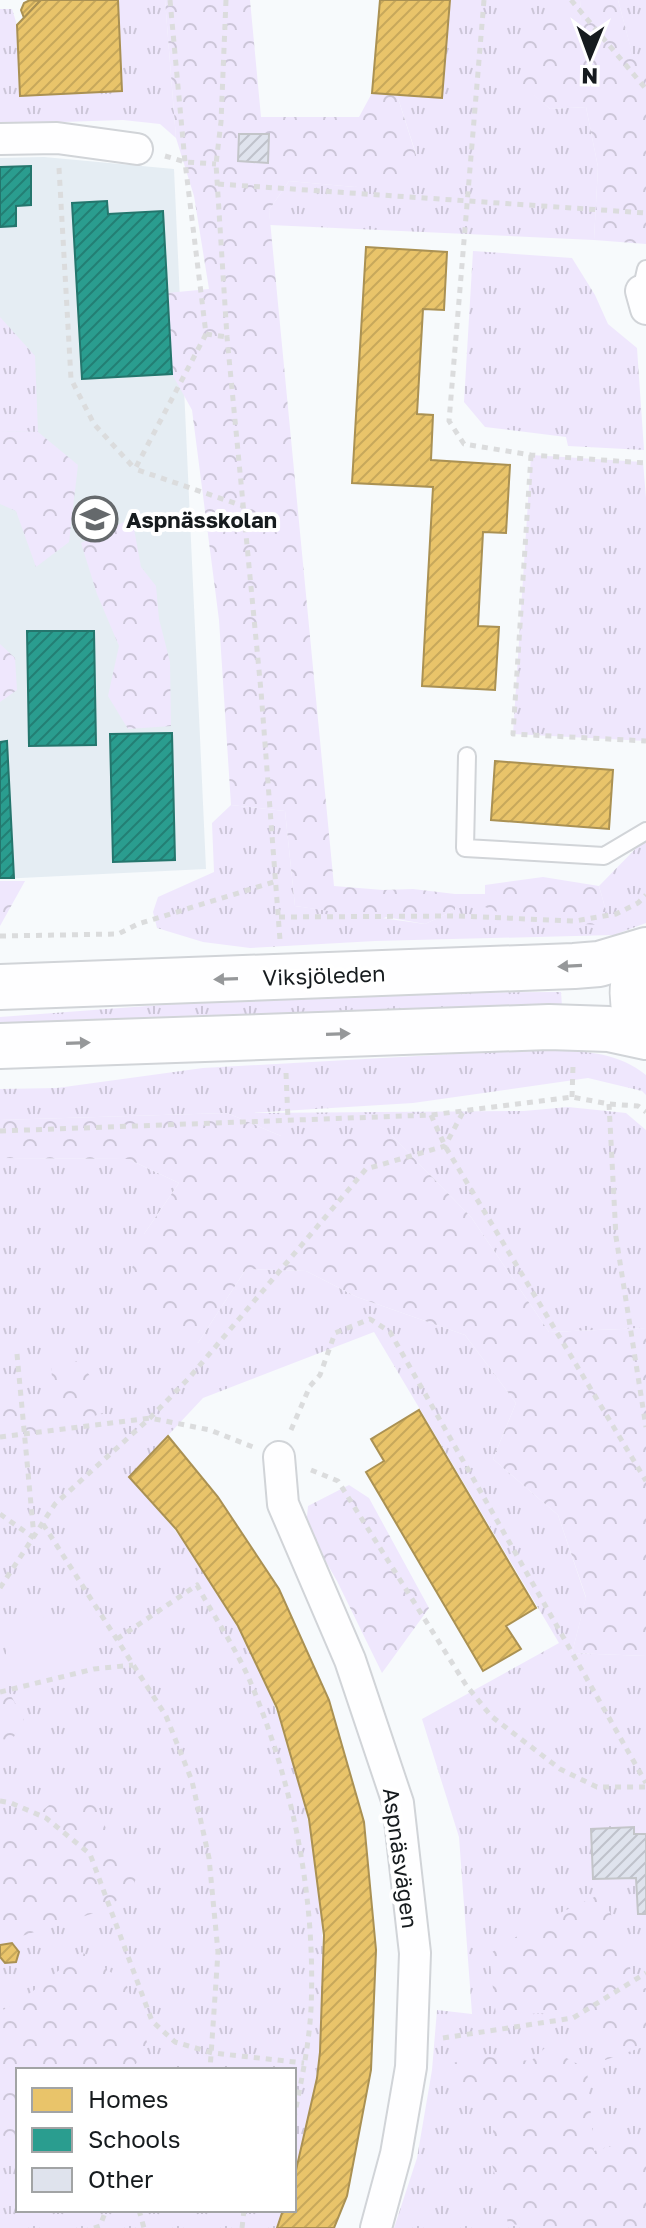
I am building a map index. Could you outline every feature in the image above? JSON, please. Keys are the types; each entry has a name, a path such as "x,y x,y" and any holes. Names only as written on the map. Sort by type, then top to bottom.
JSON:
{"main road":[{"name":"Viksjöleden","path":"0,987 574,966 599,964 646,951"},
{"path":"646,951 632,984 632,1003 637,1021 646,1036"},
{"path":"0,1046 549,1027 609,1029 646,1036"}],"street":[{"path":"0,139 57,138 137,149"},
{"name":"Aspnäsvägen","path":"279,1457 283,1504 350,1660 398,1803 415,1953 411,2067 396,2154 376,2228"}],"lane":[{"path":"467,756 465,848 604,856 646,831"}],"path":[{"path":"135,469 206,334 185,162 170,0"},
{"path":"226,0 221,122 216,164 227,337 280,942"},
{"path":"484,0 449,421 464,444 531,455 646,463"},
{"path":"571,0 646,89"},
{"path":"57,138 71,379 94,424 135,469 243,506"},
{"path":"137,149 185,162 216,164"},
{"path":"218,184 646,213"},
{"path":"206,334 227,337"},
{"path":"531,455 513,734 646,741"},
{"path":"0,936 118,934 138,924 277,881"},
{"path":"279,917 457,916 575,921 616,914 638,903 646,895"},
{"path":"285,1068 288,1120"},
{"path":"0,1131 431,1115 572,1097 638,1106 646,1112"},
{"path":"609,1104 616,1237 646,1427"},
{"path":"0,1588 55,1504 150,1418 189,1378 366,1169 445,1146 463,1112"},
{"path":"431,1115 445,1146 646,1481"},
{"path":"0,1437 150,1418 210,1430 338,1481 466,1685 491,1716 560,1769 597,1787 646,1785 390,1332 370,1319 335,1333 320,1375 310,1386 279,1457"},
{"path":"17,1354 34,1538"},
{"path":"0,1514 34,1538"},
{"path":"43,1524 166,1716 192,1781 209,1858 218,1952 210,2068"},
{"path":"117,1639 197,1585 249,1679 281,1767 299,1843 310,1949 311,2010 296,2107"},
{"path":"0,1692 94,1669 133,1665"},
{"path":"0,1801 46,1818 90,1854 152,2021 175,2042 213,2053 304,2063"},
{"path":"410,2043 573,2018 646,1973"},
{"path":"94,2228 100,2226 105,2212"}],"shaded area":[{"name":"Aspnässkolan","path":"44,157 174,169 206,869 0,879 0,158"}],"green space":[{"path":"118,0 165,0 176,138 160,124 123,120 0,124 0,9 12,9 17,25 20,96 121,91"},
{"path":"165,0 250,0 261,117 359,117 372,93 397,95 416,155 415,172 355,187 289,181 269,210 334,886 455,894 455,910 425,924 386,917 368,926 363,916 295,906 285,811 231,805 219,620 192,410 172,374 167,293 209,289 194,196 176,138"},
{"path":"450,0 581,0 580,23 522,41 522,84 550,109 586,107 598,167 594,240 270,225 269,210 289,181 355,187 416,154 397,95 442,98"},
{"path":"581,0 618,0 633,56 646,57 646,244 594,240 598,167 586,107 550,109 522,85 522,41 537,16 580,23"},
{"path":"618,0 646,0 646,57 633,57"},
{"path":"473,251 572,258 595,295 608,324 637,348 644,450 568,446 566,437 485,427 464,402"},
{"path":"0,317 35,356 38,432 0,431"},
{"path":"0,431 38,432 78,465 69,542 36,567 16,511 0,504"},
{"path":"531,455 643,462 646,498 646,741 513,734"},
{"path":"132,518 141,567 156,586 159,619 170,662 171,726 128,729 108,696 119,646 97,594 81,543"},
{"path":"0,644 15,658 17,690 0,702"},
{"path":"231,805 285,811 295,906 425,924 455,910 455,894 485,894 486,907 606,911 599,886 646,838 646,923 614,935 375,941 250,948 203,942 157,928 153,912 158,897 214,872 212,823"},
{"path":"543,877 599,886 606,911 599,925 518,920 485,907 485,885"},
{"path":"0,881 25,881 0,926"},
{"path":"561,992 562,1006 0,1027 0,1017 174,1004 415,993"},
{"path":"507,1051 580,1051 615,1058 646,1075 646,1095 642,1091 588,1078 413,1103 251,1113 524,1111 568,1107 626,1113 646,1130 646,1328 549,1332 471,1217 392,1136 281,1136 227,1113 0,1120 0,1089 57,1088 203,1068"},
{"path":"227,1113 281,1136 392,1136 471,1217 549,1332 646,1328 646,1656 572,1653 586,1597 558,1515 493,1459 516,1403 465,1335 357,1297 306,1271 246,1269 198,1343 124,1291 144,1234 179,1183 128,1159 0,1158 0,1120"},
{"path":"0,1158 128,1159 179,1183 144,1234 198,1343 246,1269 306,1271 357,1297 465,1335 516,1403 493,1459 558,1515 586,1598 572,1653 646,1656 646,2228 394,2228 417,2158 432,2070 437,2010 472,2014 459,1837 422,1719 559,1643 374,1332 203,1398 129,1477 177,1533 218,1593 253,1657 281,1724 302,1793 316,1865 322,1937 322,2011 315,2091 296,2171 296,2068 16,2068 16,2212 282,2212 277,2228 0,2228"},
{"path":"79,1361 93,1380 105,1412 35,1439 0,1446 0,1405 54,1401 51,1366"},
{"path":"349,1485 369,1498 429,1608 382,1673 337,1581 306,1527 308,1506"},
{"path":"6,1617 91,1618 91,1677 6,1677"},
{"path":"0,1685 5,1685 24,1719 12,1740 0,1739"},
{"path":"60,1796 95,1801 111,1841 141,1860 132,1892 94,1913 0,1943 0,1818 32,1819"},
{"path":"601,1894 625,1943 635,1991 646,1988 646,2046 605,2060 597,2019 554,2013 496,2015 489,1954 538,1923"},
{"path":"82,1952 126,1983 148,2045 133,2068 16,2068 16,2156 0,2130 0,2012 33,1991"},
{"path":"546,2047 587,2069 594,2151 646,2136 646,2228 532,2228 508,2223 492,2164 494,2110 448,2088 442,2066 478,2056 531,2061"}],"building: Homes":[{"path":"41,0 118,0 122,91 20,96 17,25"},
{"path":"380,0 450,0 442,98 372,93"},
{"path":"40,1 24,18 21,10 24,3"},
{"path":"366,247 447,252 444,310 423,309 417,414 433,415 431,460 510,465 506,533 483,532 478,626 499,627 495,690 422,686 433,487 352,483"},
{"path":"495,761 613,770 609,829 491,820"},
{"path":"419,1410 536,1608 506,1626 521,1649 483,1671 366,1472 384,1461 371,1439"},
{"path":"168,1436 218,1497 279,1589 329,1700 364,1822 376,1950 371,2070 347,2196 334,2228 277,2228 282,2212 296,2212 296,2170 320,2052 324,1935 309,1819 277,1708 238,1626 176,1529 129,1477"},
{"path":"12,1943 19,1952 16,1962 5,1963 0,1957 0,1945"}],"building: Schools":[{"path":"31,166 31,205 16,206 16,226 0,227 0,167"},
{"path":"107,201 108,214 163,211 172,374 82,379 72,203"},
{"path":"27,631 94,631 96,745 29,746"},
{"path":"172,733 175,860 113,862 110,734"},
{"path":"7,741 14,878 0,878 0,742"}],"building: Other":[{"path":"239,134 269,134 268,163 238,161"},
{"path":"634,1827 634,1834 646,1834 646,1914 638,1914 636,1878 593,1879 591,1829"}],"place":[{"name":"Aspnässkolan","path":"95,519"}]}
